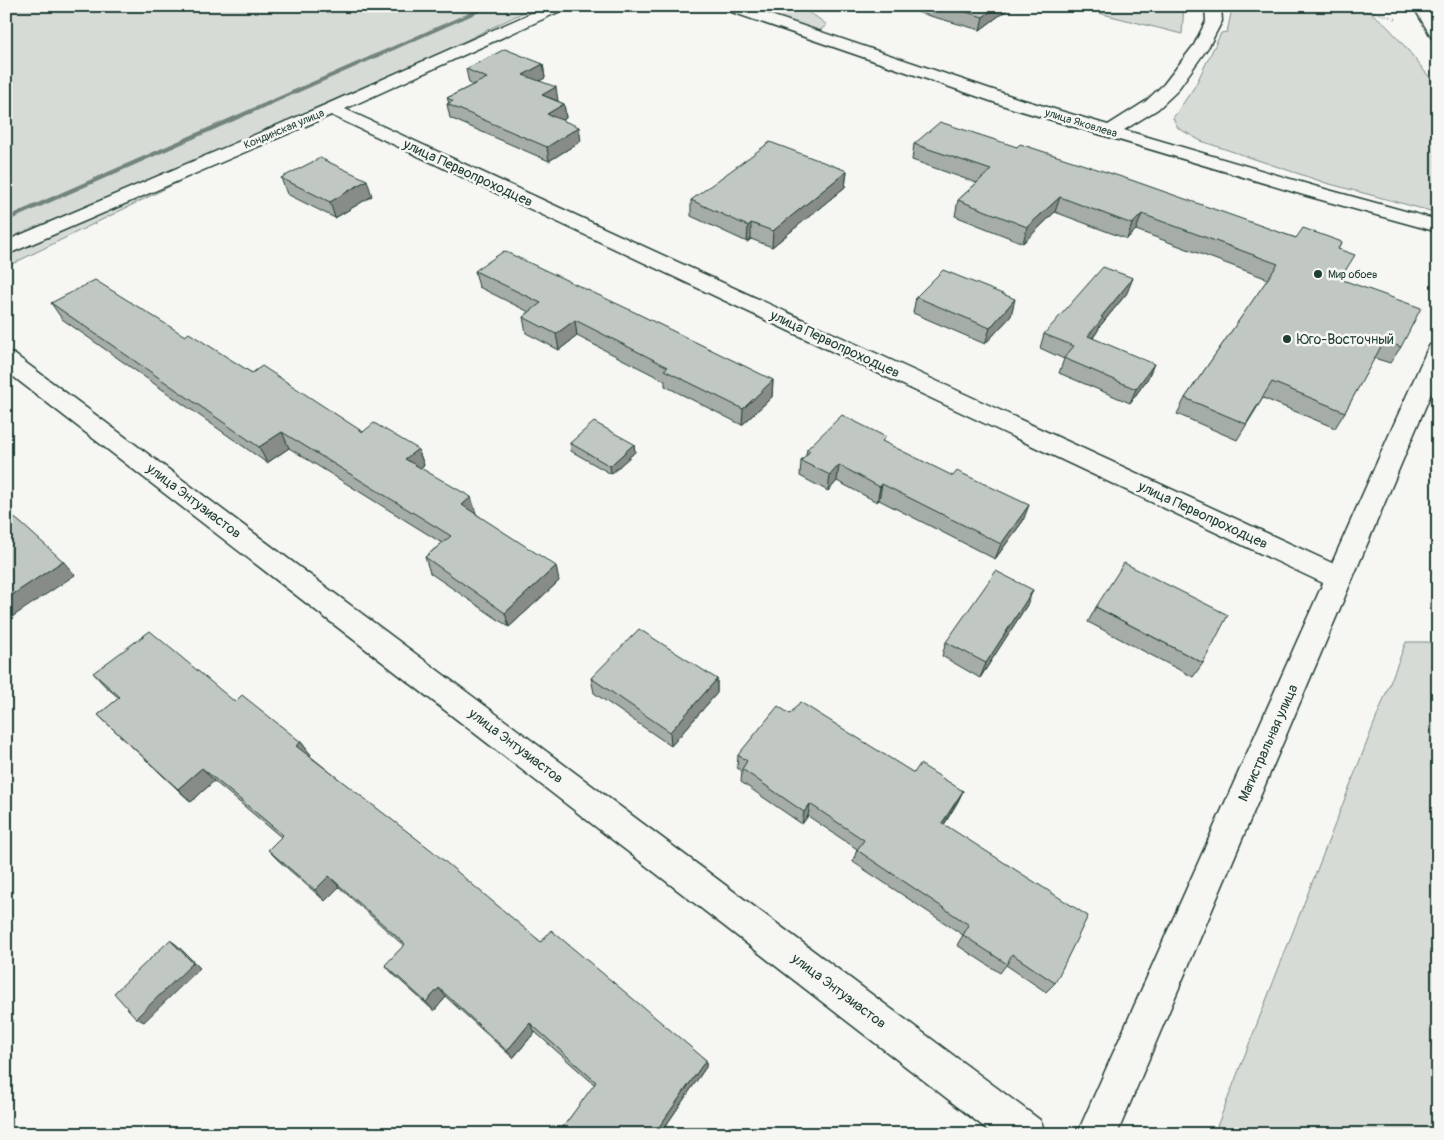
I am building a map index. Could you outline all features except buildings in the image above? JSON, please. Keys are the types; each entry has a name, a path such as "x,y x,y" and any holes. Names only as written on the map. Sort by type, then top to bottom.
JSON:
{"street":[{"name":"Кондинская улица","path":"6,249 331,109 560,6"},
{"name":"улица Яковлева","path":"728,6 1014,103 1438,226"},
{"path":"1109,132 1152,105 1170,88 1201,46 1214,21 1213,6"},
{"path":"1420,6 1438,35"},
{"name":"улица Первопроходцев","path":"331,109 1340,579"},
{"name":"Магистральная улица","path":"1097,1134 1438,350"},
{"name":"улица Энтузиастов","path":"6,359 1026,1134"}],"shaded area":[{"path":"6,6 536,6 6,267"},
{"path":"746,6 794,6 815,16 827,25 819,31"},
{"path":"1074,6 1184,6 1182,34 1083,9"},
{"path":"1230,6 1344,6 1371,13 1388,27 1438,88 1438,213 1326,183 1201,141 1178,128 1173,118 1195,86 1221,33 1227,32 1232,9"},
{"path":"1406,642 1428,642 1438,646 1438,1134 1214,1134"}],"waterway":[{"path":"6,220 490,6"}],"place":[{"name":"Мир обоев","path":"1318,274"},
{"name":"Юго-Восточный","path":"1287,339"}]}
